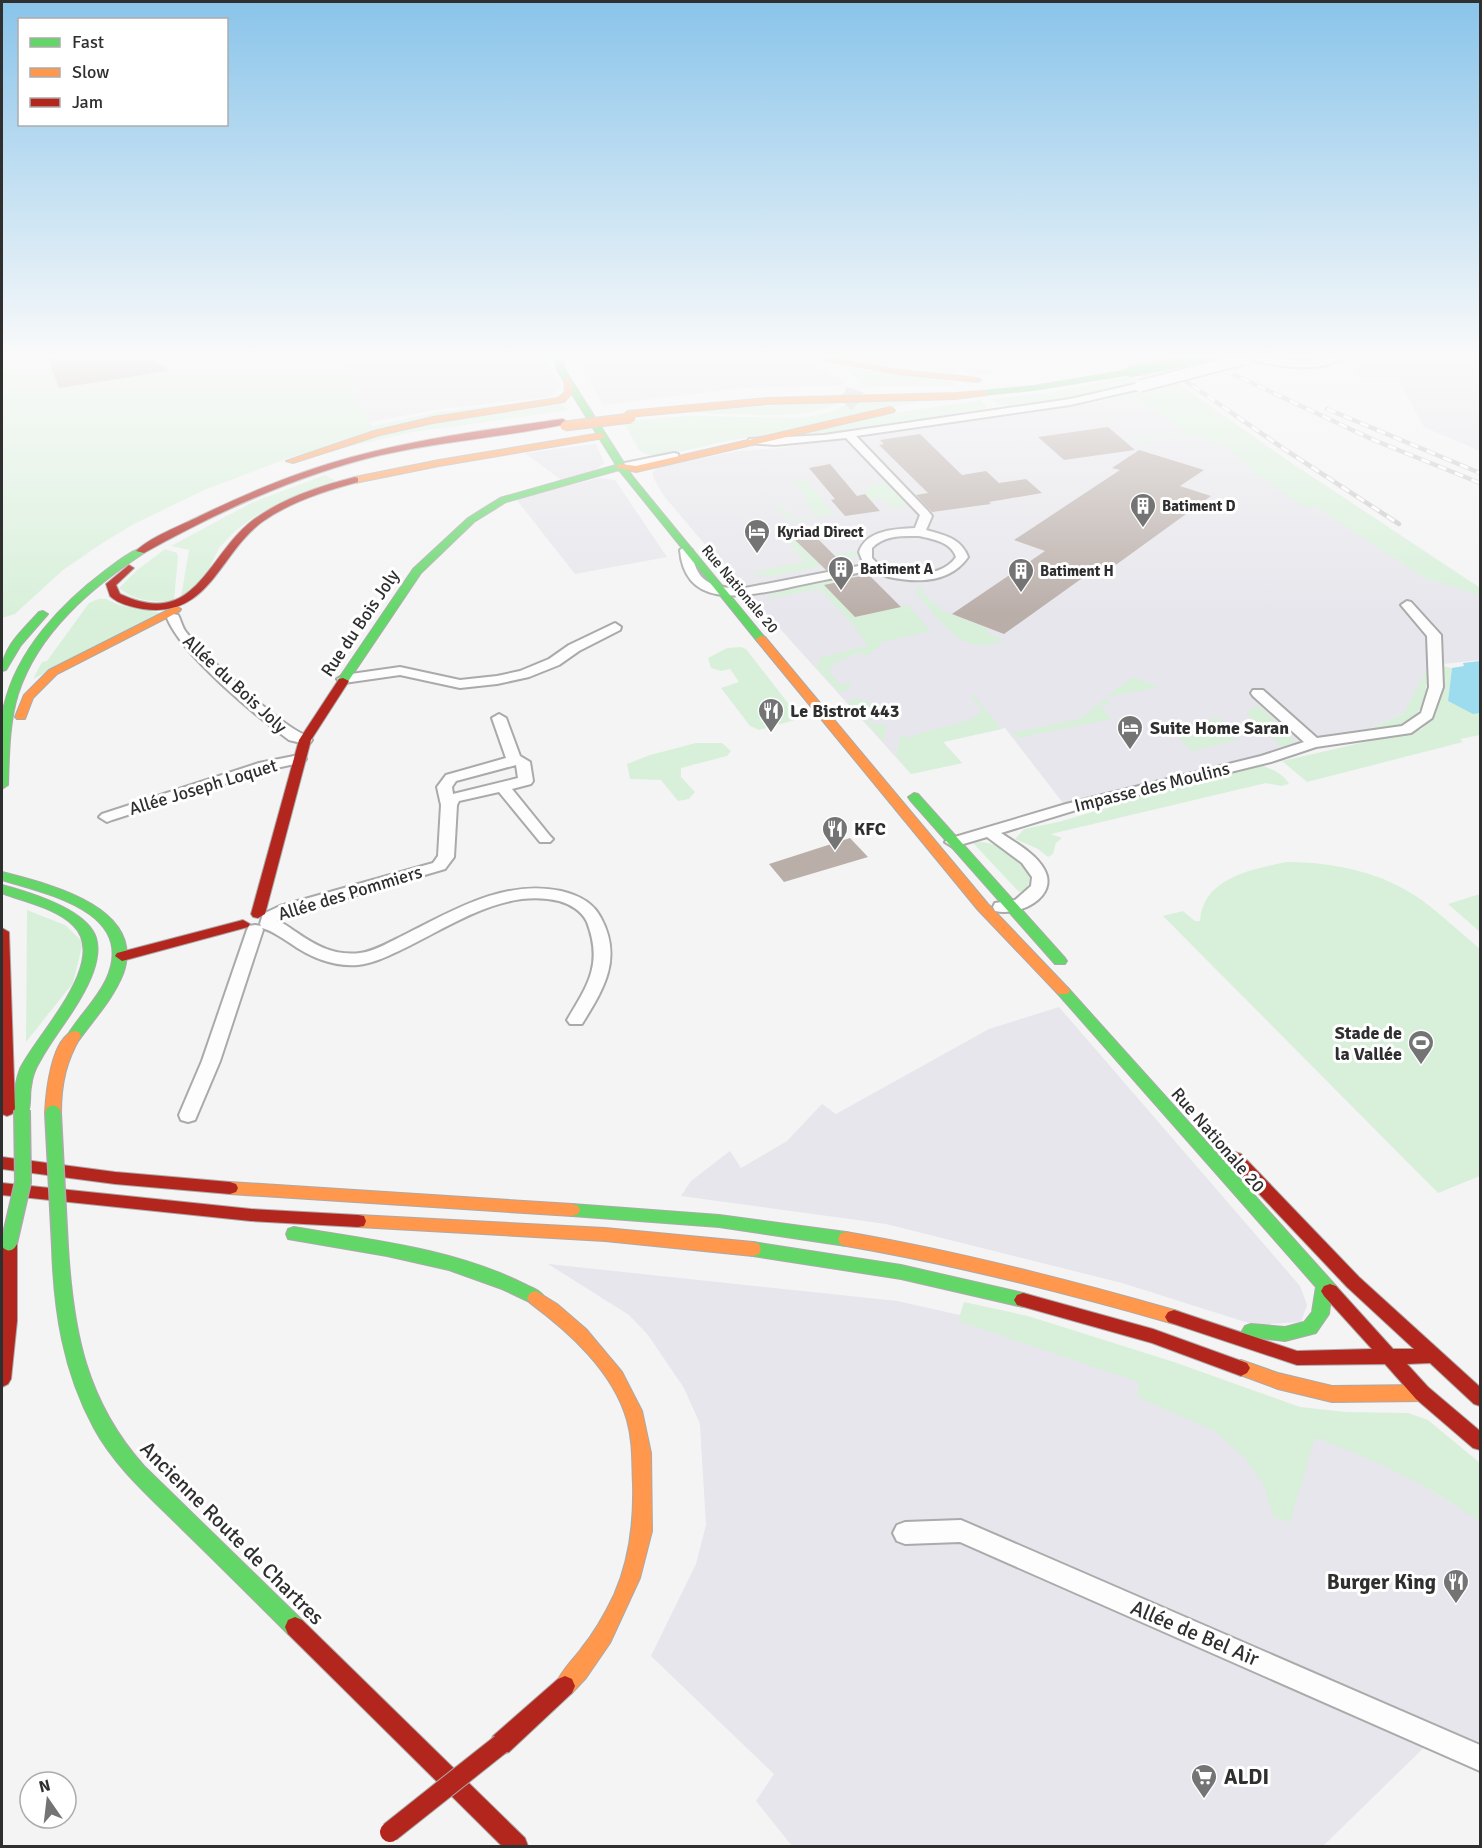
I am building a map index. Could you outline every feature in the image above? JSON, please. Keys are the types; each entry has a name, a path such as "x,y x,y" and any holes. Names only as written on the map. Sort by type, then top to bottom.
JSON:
{"main road":[{"path":"277,466 352,441"},
{"path":"72,586 130,543 169,520 235,490 353,450 392,441"},
{"path":"2,785 5,720 19,678 36,649 58,621 110,572 159,540 224,506 268,487 323,468 404,447 440,441"},
{"path":"183,528 116,578 111,585 115,596 135,605 155,607 176,603 193,596 204,586 226,552 243,533 271,513 311,494 410,468 570,441"},
{"name":"Rue Nationale 20","path":"606,441 737,590 837,709"},
{"name":"Rue Nationale 20","path":"616,441 686,550 983,907 1039,963 1422,1393 1480,1442"},
{"name":"Rue du Bois Joly","path":"259,922 305,740 417,572 471,520 503,500 630,466 754,441"},
{"path":"3,737 21,720 21,712 36,687 53,672 200,596 216,579 226,552"},
{"path":"2,668 17,643 56,599"},
{"path":"903,784 1065,967"},
{"path":"2,876 73,900 100,914 115,931 122,956 259,922"},
{"path":"2,889 57,911 81,924 89,933 94,954 92,966 84,981 41,1043 28,1067 22,1088 23,1182 9,1243"},
{"path":"2,932 7,1115"},
{"name":"Ancienne Route de Chartres","path":"122,956 111,984 69,1042 59,1060 54,1081 52,1113 62,1296 66,1330 78,1373 99,1420 130,1464 517,1846"},
{"name":"Rue Nationale 20","path":"1225,1146 1265,1190 1431,1356 1480,1398"},
{"path":"2,1379 8,1321 9,1243 4,1156 115,1178 274,1192 630,1213 763,1227 897,1247 1047,1280 1184,1320 1297,1358 1431,1356"},
{"path":"2,1189 251,1215 710,1243 810,1257 901,1272 990,1291 1153,1336 1278,1381 1332,1394 1422,1393"},
{"path":"251,1215 290,1233 471,1267 519,1288 562,1316 594,1351 615,1377 634,1414 644,1477 641,1542 620,1599 597,1644 558,1695 501,1744 385,1835"},
{"path":"1184,1320 1284,1335 1303,1331 1316,1322 1322,1305 1325,1285"}],"street":[{"path":"855,441 924,513 926,516 919,532"},
{"path":"919,532 948,540 962,553 962,560 957,566 938,576 918,578 892,575 870,564 864,553 867,546 875,539 895,533 919,532"},
{"path":"720,591 737,590 870,564"},
{"name":"Impasse des Moulins","path":"953,842 1071,807 1266,759 1314,743 1406,730 1427,714 1436,687 1434,635 1407,605"},
{"name":"Allée du Bois Joly","path":"173,618 179,632 218,672 278,725 294,737 305,740"},
{"path":"344,679 400,671 422,674 459,684 497,680 548,665 573,648 615,627"},
{"path":"1258,693 1314,743"},
{"path":"449,805 454,798 526,781 523,762 514,760 499,718"},
{"name":"Allée Joseph Loquet","path":"107,818 264,766 299,759"},
{"name":"Allée des Pommiers","path":"259,922 286,910 439,866 446,857 449,805 444,787 451,778 517,760"},
{"path":"503,787 545,839"},
{"path":"983,907 1012,908 1024,903 1038,891 1039,875 1023,855 990,831"},
{"path":"188,1115 211,1061 259,922 276,926 316,954 337,959 358,959 380,953 503,897 543,892 561,896 587,910 600,936 600,977 576,1020"},
{"name":"Allée de Bel Air","path":"905,1533 961,1531 1480,1758"}],"shaded area":[{"path":"827,441 1260,441 1480,588 1480,660 1443,664 1403,714 1374,727 1063,803 1005,728 943,742 962,763 911,774 717,559 664,496 653,477 653,472 659,467 738,451"},
{"path":"1457,441 1480,441 1480,451"},
{"path":"596,444 604,463 597,469 561,480 525,453"},
{"path":"599,478 615,480 667,557 575,574 516,499"},
{"path":"1059,1007 1300,1286 1307,1305 1301,1322 1255,1325 1122,1283 886,1224 681,1196 691,1181 730,1151 741,1168 787,1141 822,1104 836,1114 989,1029"},
{"path":"548,1264 897,1301 991,1322 1252,1408 1395,1469 1480,1520 1480,1745 1442,1730 1323,1846 792,1846 756,1801 774,1774 651,1656 696,1564 706,1525 700,1424 684,1388 648,1335 629,1315"}],"green space":[{"path":"2,441 357,441 288,458 204,490 134,524 63,570 15,614 2,618"},
{"path":"364,441 372,441 356,445 284,465"},
{"path":"634,441 725,441 654,455 639,450"},
{"path":"1210,441 1260,441 1480,588 1480,595 1425,578 1314,506 1304,507 1263,478 1254,475 1242,459"},
{"path":"325,475 336,481 261,512 236,530 219,548 205,577 181,597 189,550 171,546 251,503"},
{"path":"806,480 835,514 790,522 775,504 779,503 793,519 816,516 803,500 808,499 793,482"},
{"path":"887,482 910,506 892,508 883,498 870,500 865,494 870,485"},
{"path":"841,527 848,535 820,541 815,536 796,540 818,563 837,559 834,555 857,551 858,554 849,560 773,576 750,573 805,562 783,537"},
{"path":"165,549 177,553 178,557 174,600 145,600 131,596 119,588 137,570"},
{"path":"832,580 844,581 825,586 855,617 908,605 931,631 881,642 878,648 866,656 858,653 836,662 829,671 841,685 851,683 852,685 847,690 839,692 816,667 821,657 868,646 850,621 820,589 766,599 770,595 785,591 784,589"},
{"path":"918,587 926,587 920,591 943,611 989,629 985,632 1004,640 977,645 955,636 920,598 915,591"},
{"path":"98,599 161,613 33,679 42,662 47,661 89,603"},
{"path":"727,648 746,649 798,716 795,720 759,730 750,726 721,688 739,682 730,669 721,671 711,668 708,658"},
{"path":"1443,666 1452,668 1448,701 1473,713 1480,713 1480,735 1460,739 1463,742 1307,782 1282,761 1422,729 1436,714"},
{"path":"1427,669 1423,704 1415,716 1408,721 1398,727 1323,739 1374,727 1403,714"},
{"path":"1133,677 1159,687 1106,697"},
{"path":"974,695 1002,729 943,742 962,763 911,774 896,756 901,735 909,738 960,723 977,715 983,709 970,696"},
{"path":"1106,698 1110,703 1100,706 1112,719 1017,738 1012,733 1079,719"},
{"path":"858,699 867,701 873,707 858,707 872,724 886,724 884,742 847,701"},
{"path":"1258,705 1290,734 1294,741 1291,745 1282,747 1246,713"},
{"path":"1215,717 1223,721 1214,723 1232,739 1241,739 1192,751 1171,730 1210,721"},
{"path":"696,743 722,743 731,751 727,756 681,768 681,777 695,792 689,799 678,801 661,780 630,779 627,764 650,755"},
{"path":"1263,766 1281,775 1289,784 1281,786 1266,783 1051,834 1062,838 1056,843 1053,854 1048,857 1038,849 1015,839 1024,829 1113,806 1123,797"},
{"path":"973,843 999,846 1009,851 1024,864 1029,881 1026,890 1019,892"},
{"path":"1286,862 1340,867 1392,883 1423,901 1480,949 1480,1176 1438,1193 1163,916 1183,911 1195,921 1200,921 1203,906 1219,886 1244,873"},
{"path":"1480,894 1480,932 1448,904"},
{"path":"27,910 65,925 83,942 73,983 26,1042"},
{"path":"964,1302 1028,1316 1174,1362 1300,1407 1346,1412 1408,1413 1428,1420 1480,1463 1480,1522 1401,1474 1315,1438 1290,1522 1274,1518 1264,1486 1245,1458 1215,1431 1137,1397 1139,1382 958,1321"}],"water":[{"path":"1480,661 1480,713 1473,714 1448,701 1452,668 1464,666 1463,663"}],"building":[{"path":"881,441 927,441 962,475 986,471 999,483 1026,479 1042,493 989,502 991,504 932,512 916,495 928,493 879,445 884,444"},
{"path":"1043,441 1125,441 1135,450 1064,460"},
{"path":"1139,450 1204,470 1180,486 1211,496 1106,572 1095,569 1004,634 952,614 1045,551 1014,540 1120,470 1112,468"},
{"path":"830,464 857,496 865,494 880,511 845,516 831,500 835,499 809,468"},
{"path":"815,536 845,566 826,570 795,540"},
{"name":"Batiment A","path":"869,575 901,607 855,617 824,585 838,582 836,580"},
{"name":"KFC","path":"850,838 868,857 784,882 769,864"}],"railway":[{"path":"1273,441 1399,524"},
{"path":"1377,441 1480,483"},
{"path":"1404,441 1480,473"}],"traffic: fast":[{"path":"606,441 629,478 761,639"},
{"path":"343,681 417,571 471,520 503,500 620,467"},
{"path":"2,785 4,739 10,704 22,672 34,651 48,631 83,594 141,551"},
{"path":"2,668 17,643 43,614"},
{"path":"914,797 1060,961"},
{"path":"2,876 40,887 82,904 100,915 113,929 120,946 115,977 105,995 74,1036"},
{"path":"2,889 70,916 78,922 89,937 91,955 75,996 27,1071 23,1088 22,1110"},
{"path":"1063,991 1330,1291"},
{"path":"9,1243 23,1182 22,1110"},
{"path":"53,1113 60,1247"},
{"path":"572,1210 719,1221 846,1239"},
{"path":"294,1234 387,1249 449,1263 508,1284 536,1298"},
{"path":"60,1247 66,1315 75,1359 90,1402 109,1436 148,1483 295,1627"},
{"path":"753,1249 901,1272 1023,1300"},
{"path":"1251,1331 1285,1334 1310,1328 1320,1314 1325,1285"}],"traffic: slow":[{"path":"290,461 351,441"},
{"path":"355,480 570,441"},
{"path":"620,467 636,469 756,441"},
{"path":"21,717 28,697 53,672 176,609"},
{"path":"761,639 983,907 1063,991"},
{"path":"53,1113 59,1063 74,1036"},
{"path":"230,1188 572,1210"},
{"path":"358,1221 605,1234 753,1249"},
{"path":"846,1239 930,1254 1012,1273 1174,1317"},
{"path":"536,1298 579,1334 615,1378 633,1411 638,1427 641,1453 643,1508 637,1558 613,1617 591,1654 565,1686"},
{"path":"1241,1368 1278,1381 1332,1394 1422,1393"}],"traffic: jam":[{"path":"141,551 193,523 272,487 355,459 436,441"},
{"path":"129,568 111,584 115,596 137,605 149,606 161,606 183,600 205,584 232,546 259,520 293,501 355,480"},
{"path":"258,914 305,740 343,681"},
{"path":"122,956 243,924"},
{"path":"2,932 7,1110"},
{"path":"1235,1158 1353,1282 1480,1398"},
{"path":"2,1163 115,1178 230,1188"},
{"path":"2,1189 251,1215 358,1221"},
{"path":"2,1379 8,1321 9,1243"},
{"path":"1330,1291 1422,1393 1480,1442"},
{"path":"1023,1300 1153,1336 1241,1368"},
{"path":"1174,1317 1297,1358 1431,1356"},
{"path":"295,1627 517,1846"},
{"path":"501,1744 565,1686"},
{"path":"390,1832 501,1744"}],"place":[{"name":"Batiment D","path":"1143,529"},
{"name":"Kyriad Direct","path":"757,555"},
{"name":"Batiment A","path":"841,592"},
{"name":"Batiment H","path":"1021,594"},
{"name":"Le Bistrot 443","path":"771,734"},
{"name":"Suite Home Saran","path":"1130,751"},
{"name":"KFC","path":"835,852"},
{"name":"Stade de la Vallée","path":"1421,1066"},
{"name":"Burger King","path":"1456,1605"},
{"name":"ALDI","path":"1204,1800"}]}
